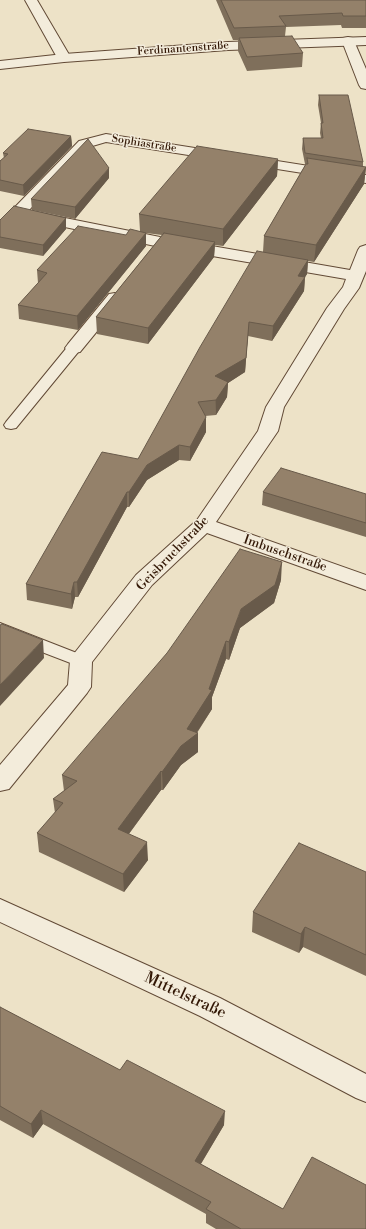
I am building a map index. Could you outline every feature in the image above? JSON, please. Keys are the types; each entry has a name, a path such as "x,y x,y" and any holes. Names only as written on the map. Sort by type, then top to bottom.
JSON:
{"street":[{"path":"31,0 64,58"},
{"path":"348,41 366,85"},
{"name":"Ferdinantenstraße","path":"0,66 64,58 228,46 366,41"},
{"name":"Sophiastraße","path":"358,285 155,248 22,214 22,208 84,144 106,138 366,179"},
{"name":"Geisbruchstraße","path":"82,661 144,580 204,525 268,431 275,407 336,308 358,285 366,250"},
{"path":"74,348 126,283"},
{"name":"Imbuschstraße","path":"204,525 366,583"},
{"path":"0,782 79,687 82,661"},
{"name":"Mittelstraße","path":"0,910 210,1007 366,1089"}],"lane":[{"path":"11,425 74,348"},
{"path":"0,629 82,661"}],"building":[{"path":"221,0 366,0 366,16 343,16 342,13 279,16 286,26 234,28"},
{"path":"292,36 303,53 247,57 239,38"},
{"path":"319,95 348,95 363,162 305,153 303,138 323,138 321,123 323,123"},
{"path":"28,129 71,136 23,185 0,180 0,161 8,154 3,153"},
{"path":"88,139 109,168 75,207 31,199"},
{"path":"197,146 278,159 223,229 139,214"},
{"path":"307,158 366,167 316,245 264,236 306,164 308,164"},
{"path":"14,206 66,218 43,245 0,237 0,220"},
{"path":"78,226 126,235 130,229 146,233 77,316 18,305 47,273 37,270"},
{"path":"164,233 215,242 148,328 96,317"},
{"path":"257,251 308,260 298,276 305,277 273,326 249,322 246,358 215,376 228,382 216,400 198,402 206,417 190,447 179,445 147,465 129,492 127,492 77,582 74,582 71,594 26,584 102,452 138,459 200,347"},
{"path":"281,468 366,494 366,523 263,492"},
{"path":"240,549 282,562 275,585 241,609 229,642 226,641 209,689 212,690 187,729 198,733 181,746 118,829 147,842 123,874 37,833 63,803 53,799 77,781 62,775 167,653"},
{"path":"2,624 43,640 0,685 0,625"},
{"path":"299,843 366,872 366,955 305,927 301,934 253,912"},
{"path":"0,1007 120,1070 127,1060 225,1111 195,1161 283,1209 312,1157 366,1185 366,1229 241,1229 206,1209 211,1202 41,1110 31,1124 0,1106"}]}
